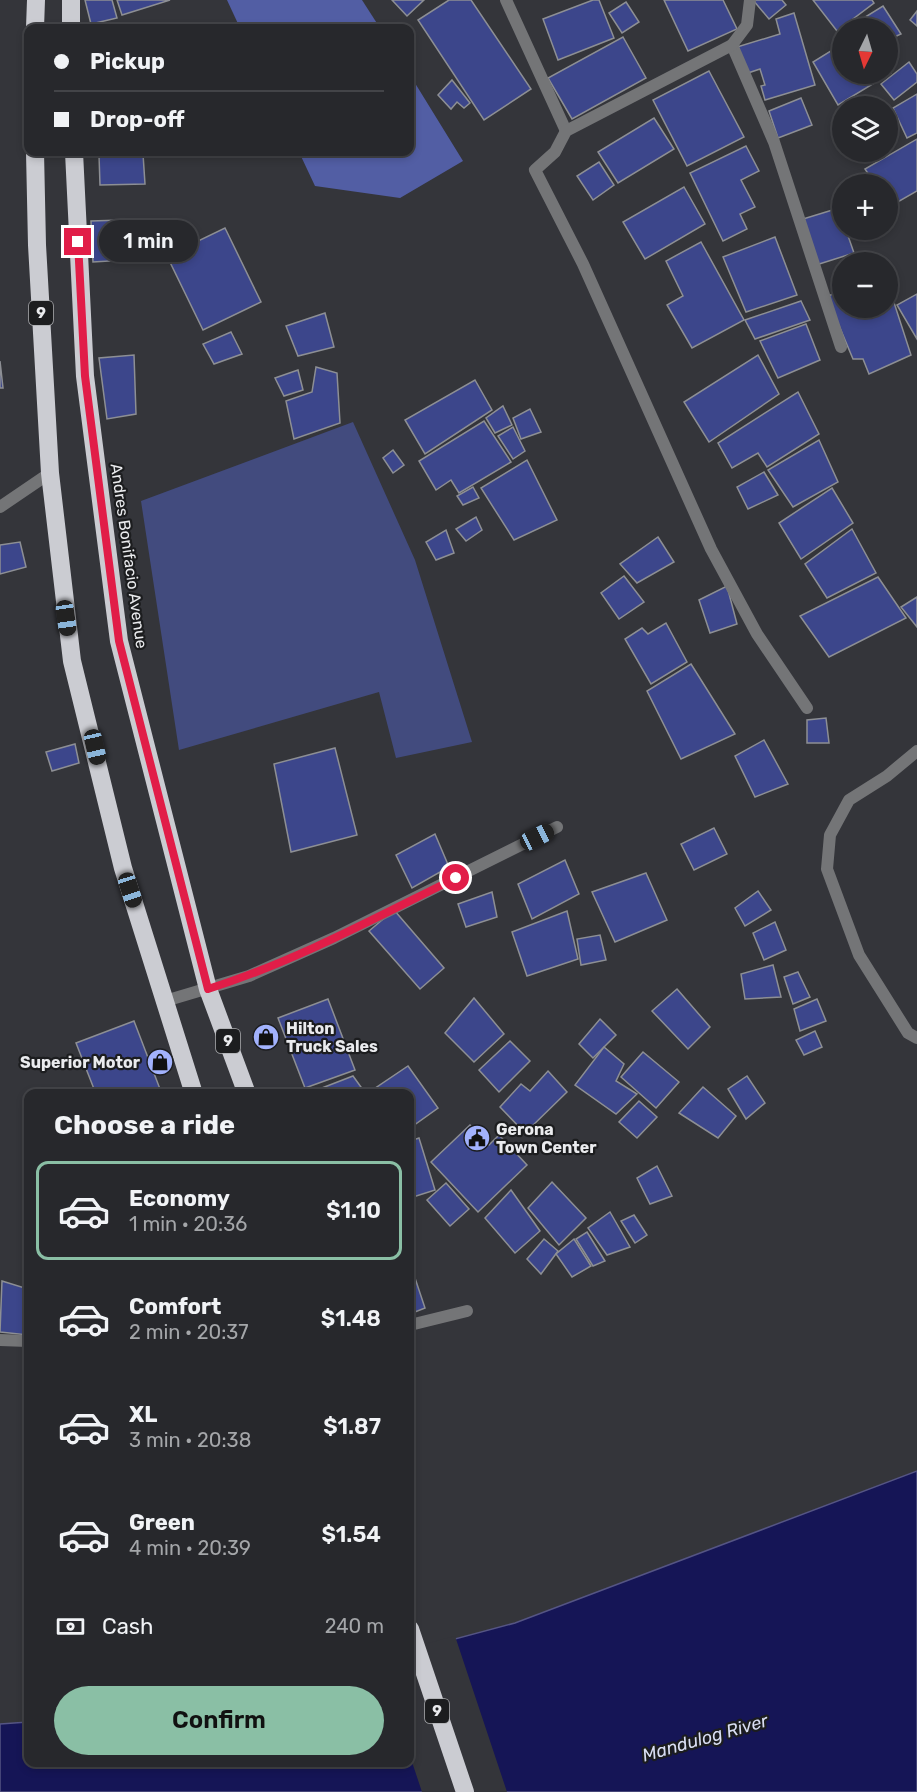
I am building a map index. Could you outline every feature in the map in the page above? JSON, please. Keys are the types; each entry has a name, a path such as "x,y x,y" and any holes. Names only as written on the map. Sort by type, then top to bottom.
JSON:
{"highway":[{"path":"35,24 36,0"},
{"path":"71,0 71,24"},
{"name":"9","path":"35,156 37,245 50,473 72,661 123,868 177,1047 192,1089"},
{"name":"Andres Bonifacio Avenue","path":"74,156 85,376 119,641 208,989 245,1089"},
{"name":"9","path":"414,1641 465,1792"}],"street":[{"path":"506,0 566,130"},
{"path":"750,0 747,25 732,45 566,130 555,152 535,170 583,264 711,549 757,634 807,708"},
{"path":"732,45 774,142 841,347"},
{"path":"0,507 50,473"},
{"path":"917,751 886,776 849,800 830,835 827,869 859,955 908,1033 917,1038"},
{"path":"165,1001 249,976 334,938 557,827"},
{"path":"414,1324 467,1311"},
{"path":"0,1340 24,1341"}],"shaded area":[{"path":"227,0 362,0 377,24 238,24"},
{"path":"414,81 463,161 400,198 315,186 301,156 414,156"},
{"path":"353,422 415,560 472,742 396,758 379,692 179,750 141,501"}],"water":[{"name":"Mandulog River","path":"917,1471 917,1792 0,1792 0,1724 24,1722 24,1767 414,1767 414,1650 515,1623"}],"pier":[{"path":"455,1636 507,1792 422,1792 414,1767 414,1647"}],"building":[{"path":"85,0 112,0 117,18 91,24"},
{"path":"117,0 170,0 122,15"},
{"path":"392,0 424,0 407,16"},
{"path":"449,0 471,0 531,89 484,120 418,20"},
{"path":"593,0 599,0 614,38 558,60 543,19"},
{"path":"664,0 723,0 737,29 688,51"},
{"path":"753,0 782,0 786,5 769,19"},
{"path":"813,0 872,0 874,3 854,18 832,18 832,25"},
{"path":"626,2 639,22 622,33 609,13"},
{"path":"883,6 891,18 864,18"},
{"path":"917,11 917,26 910,20"},
{"path":"794,13 815,85 765,100 761,86 765,85 760,69 745,74 737,47 780,34 776,19"},
{"path":"623,37 646,78 572,119 548,78"},
{"path":"832,50 832,84 873,84 853,96 833,96 813,62"},
{"path":"909,62 917,74 917,82 898,97 891,96 881,84 898,84 898,71"},
{"path":"709,71 744,137 687,166 653,100"},
{"path":"452,80 470,103 464,108 457,102 451,109 438,95"},
{"path":"917,94 917,133 907,138 898,119 898,105"},
{"path":"801,98 812,125 778,138 769,111"},
{"path":"654,118 674,149 618,183 598,152"},
{"path":"917,139 917,191 898,202 898,174 868,174 865,169 877,162 898,162 898,150"},
{"path":"746,146 759,171 741,180 755,207 740,214 747,229 723,241 690,173"},
{"path":"99,156 143,156 145,184 100,185"},
{"path":"599,162 614,185 593,200 577,176"},
{"path":"684,187 705,224 645,259 623,222"},
{"path":"832,210 832,240 849,240 854,252 832,252 832,260 816,265 803,219"},
{"path":"122,220 126,260 93,262 91,221"},
{"path":"225,228 261,302 203,330 167,256"},
{"path":"775,237 797,295 746,312 723,257"},
{"path":"701,242 744,320 692,348 667,305 683,296 666,261"},
{"path":"832,294 832,309 827,297"},
{"path":"917,294 917,339 898,307 898,304"},
{"path":"801,301 810,320 755,339 745,320"},
{"path":"325,313 334,347 298,356 286,326"},
{"path":"898,315 911,355 869,374 863,359 853,359 836,318 898,318"},
{"path":"806,324 820,360 778,378 760,341"},
{"path":"231,332 242,354 214,364 203,344"},
{"path":"134,355 136,414 107,419 99,358"},
{"path":"758,355 779,394 709,442 684,402"},
{"path":"0,361 3,388 0,388"},
{"path":"316,367 337,373 340,423 294,439 286,401 312,392"},
{"path":"298,370 303,390 284,396 275,378"},
{"path":"475,380 492,410 425,454 405,420"},
{"path":"798,392 819,434 767,467 758,453 732,468 718,443"},
{"path":"503,406 512,425 495,433 486,418"},
{"path":"530,409 541,432 521,439 513,418"},
{"path":"484,421 511,462 459,493 451,480 436,490 419,461"},
{"path":"513,427 525,451 513,459 498,436"},
{"path":"819,440 838,482 793,507 768,470"},
{"path":"393,450 404,465 393,473 383,458"},
{"path":"527,460 557,520 514,540 481,488"},
{"path":"764,472 778,495 748,509 737,487"},
{"path":"473,487 479,498 463,505 457,496"},
{"path":"832,488 853,523 801,559 779,523"},
{"path":"476,517 482,530 466,541 456,529"},
{"path":"852,529 876,573 827,598 805,564"},
{"path":"446,530 454,553 436,560 426,542"},
{"path":"658,537 674,562 637,583 620,564"},
{"path":"20,542 26,567 0,574 0,545"},
{"path":"624,576 644,602 619,619 601,593"},
{"path":"878,577 906,618 829,657 800,616"},
{"path":"727,586 737,624 710,633 699,600"},
{"path":"917,597 917,627 901,607"},
{"path":"666,623 687,662 651,684 625,639 642,628 648,634"},
{"path":"691,664 735,734 681,759 647,691"},
{"path":"826,718 829,743 807,743 807,720"},
{"path":"764,740 788,784 755,797 735,756"},
{"path":"75,744 79,763 52,771 46,752"},
{"path":"335,748 357,835 291,852 274,764"},
{"path":"714,828 727,854 694,870 681,844"},
{"path":"435,834 449,867 412,888 396,855"},
{"path":"565,860 579,894 532,919 518,884"},
{"path":"646,873 667,920 615,942 592,892"},
{"path":"758,891 771,910 745,926 735,908"},
{"path":"492,892 497,917 466,927 458,904"},
{"path":"394,910 444,968 420,989 369,931"},
{"path":"567,911 578,959 527,976 512,932"},
{"path":"775,922 786,950 764,960 753,933"},
{"path":"600,935 606,960 581,965 577,939"},
{"path":"773,965 781,997 745,999 741,974"},
{"path":"798,972 810,997 793,1004 784,977"},
{"path":"677,989 710,1027 688,1049 652,1011"},
{"path":"474,998 504,1034 474,1062 445,1033"},
{"path":"328,999 355,1070 305,1088 278,1018"},
{"path":"817,999 826,1021 800,1031 794,1009"},
{"path":"600,1019 616,1035 593,1058 579,1044"},
{"path":"134,1021 160,1089 94,1089 76,1043"},
{"path":"815,1031 822,1047 804,1055 796,1040"},
{"path":"510,1041 530,1061 499,1092 479,1070"},
{"path":"604,1047 624,1064 616,1081 637,1094 616,1114 575,1085"},
{"path":"643,1052 679,1082 656,1108 621,1077"},
{"path":"408,1066 438,1108 414,1125 414,1089 374,1089"},
{"path":"548,1071 567,1092 525,1133 500,1107 521,1084 530,1091"},
{"path":"353,1076 362,1089 319,1089"},
{"path":"747,1076 765,1103 746,1119 728,1089"},
{"path":"703,1087 736,1116 718,1138 679,1113"},
{"path":"639,1101 657,1117 637,1138 619,1122"},
{"path":"470,1125 489,1145 499,1135 527,1165 478,1212 431,1162"},
{"path":"419,1138 435,1190 414,1197 414,1140"},
{"path":"657,1166 672,1196 650,1204 637,1178"},
{"path":"552,1182 586,1218 559,1245 528,1208"},
{"path":"446,1183 469,1209 450,1226 427,1200"},
{"path":"511,1190 540,1231 515,1253 485,1218"},
{"path":"610,1212 630,1247 607,1255 588,1228"},
{"path":"634,1215 647,1235 635,1243 621,1221"},
{"path":"587,1232 605,1261 593,1266 576,1239"},
{"path":"544,1239 558,1251 541,1274 527,1259"},
{"path":"574,1239 591,1266 572,1277 556,1254"},
{"path":"414,1275 425,1308 414,1312"},
{"path":"2,1281 24,1288 24,1335 0,1332"}],"place":[{"name":"Hilton Truck Sales","path":"266,1037"},
{"name":"Superior Motor","path":"160,1062"},
{"name":"Gerona Town Center","path":"477,1138"}],"route":[{"path":"78,242 85,376 119,641 208,989 249,976 334,938 456,878"}]}
